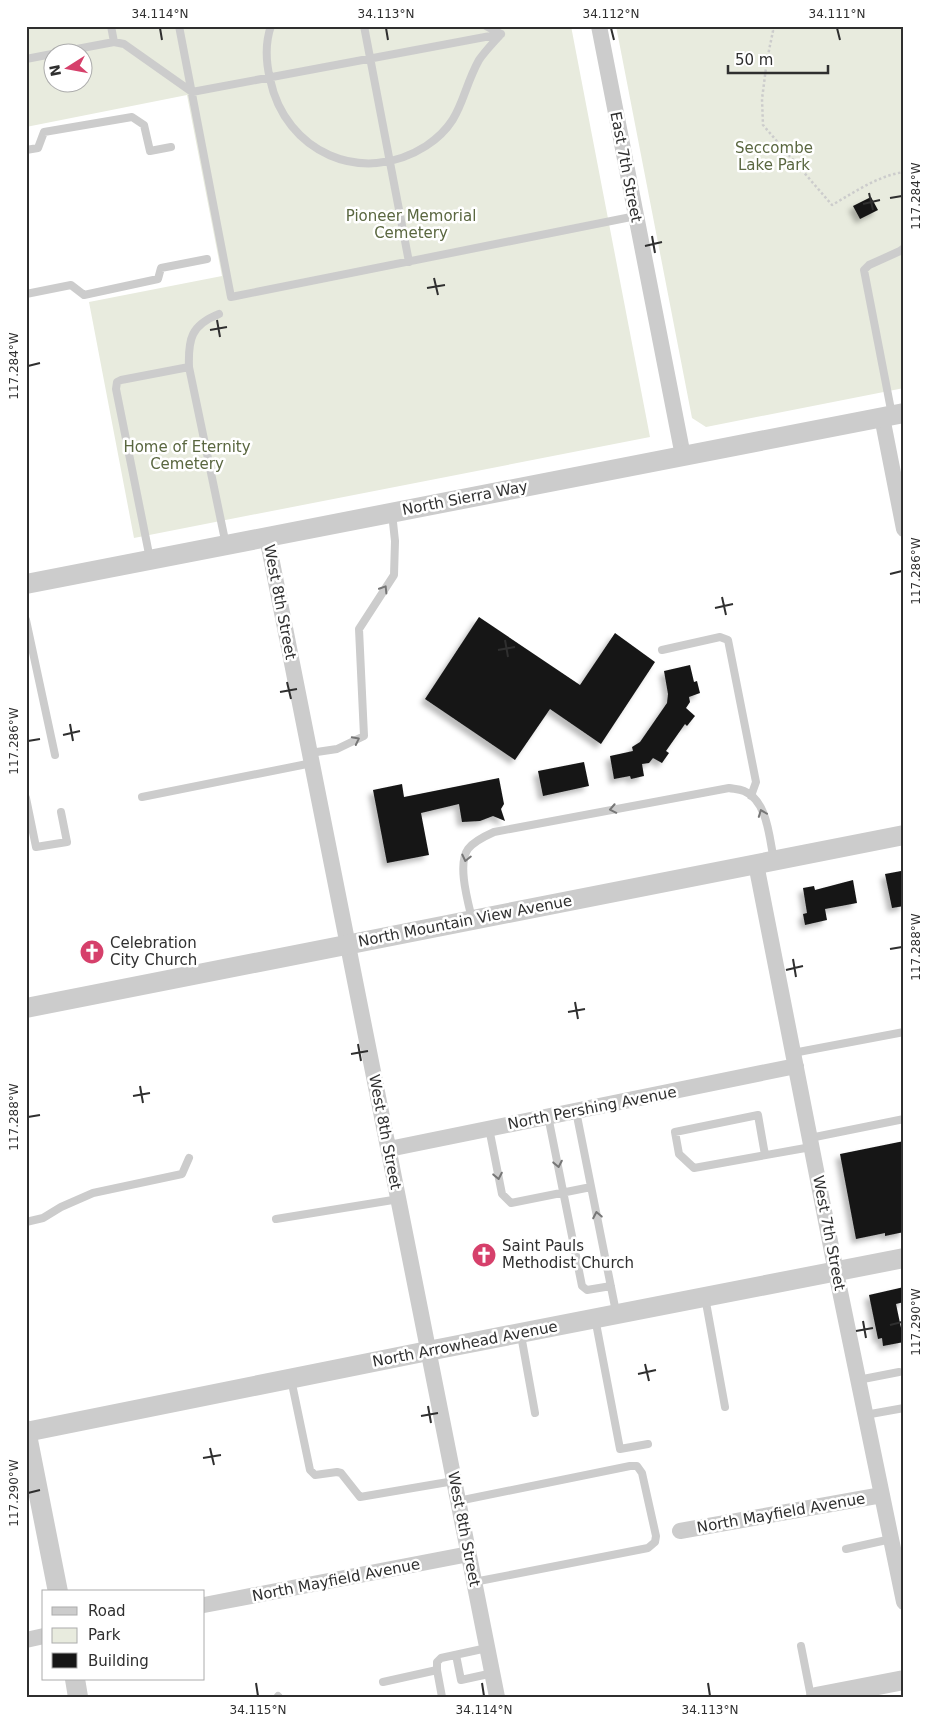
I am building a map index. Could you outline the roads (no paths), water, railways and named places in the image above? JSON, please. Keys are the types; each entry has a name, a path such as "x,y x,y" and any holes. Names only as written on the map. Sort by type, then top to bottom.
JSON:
{"street":[{"name":"East 7th Street","path":"599,26 683,456"},
{"name":"North Sierra Way","path":"26,584 893,415"},
{"path":"893,415 904,529"},
{"name":"West 8th Street","path":"267,537 497,1697"},
{"name":"North Mountain View Avenue","path":"26,1008 904,835"},
{"name":"West 7th Street","path":"765,862 794,1060 904,1602"},
{"name":"North Pershing Avenue","path":"388,1149 576,1111 794,1060"},
{"name":"North Arrowhead Avenue","path":"26,1431 904,1258"},
{"path":"26,1431 58,1590"},
{"name":"North Mayfield Avenue","path":"680,1531 882,1495"},
{"name":"North Mayfield Avenue","path":"205,1605 469,1554"},
{"path":"26,1640 42,1636"},
{"path":"75,1680 78,1697"},
{"path":"816,1697 904,1680"}],"lane":[{"path":"111,26 114,42"},
{"path":"179,26 231,297 636,216"},
{"path":"271,26 266,53 269,77 274,96 296,132 315,148 330,156 370,163 390,161 406,156 426,145 448,128 461,106 480,60 501,34"},
{"path":"364,26 409,262"},
{"path":"486,26 501,34"},
{"path":"92,46 114,42 124,44 192,92 501,34"},
{"path":"26,59 42,56"},
{"path":"26,150 38,148 44,132 132,117 144,125 150,151 171,147"},
{"path":"893,415 864,270 869,265 904,248"},
{"path":"26,294 71,285 84,295 158,279 161,268 207,259"},
{"path":"219,314 198,325 191,337 188,367 226,545"},
{"path":"150,560 116,389 117,382 188,367"},
{"path":"142,797 311,758 337,750 364,736 359,629 394,575 395,541 392,513"},
{"path":"26,621 55,755"},
{"path":"662,650 720,637 728,640 756,782 751,796"},
{"path":"472,920 463,872 464,861 467,850 479,839 494,832 729,788 744,791 751,796 758,802 764,813 765,862"},
{"path":"26,798 36,847 67,842 61,812"},
{"path":"794,1060 904,1032"},
{"path":"576,1111 616,1314"},
{"path":"764,1155 758,1115 675,1132 679,1154 694,1168 764,1155 904,1120"},
{"path":"548,1116 582,1286 587,1290 611,1286"},
{"path":"489,1128 502,1194 511,1203 591,1187"},
{"path":"26,1222 43,1218 61,1206 93,1193 182,1174 189,1158"},
{"path":"276,1219 399,1199"},
{"path":"705,1297 725,1407"},
{"path":"595,1318 620,1449 648,1444"},
{"path":"520,1333 535,1413"},
{"path":"858,1380 899,1372"},
{"path":"291,1378 310,1470 315,1475 341,1473 360,1497 454,1481"},
{"path":"865,1415 904,1408"},
{"path":"458,1501 637,1466 642,1473 656,1536 654,1542 648,1548 474,1582"},
{"path":"846,1549 891,1539"},
{"path":"801,1646 811,1697"},
{"path":"442,1697 437,1662 441,1658 487,1648"},
{"path":"456,1654 461,1680 492,1673"},
{"path":"383,1682 437,1670"}],"place":[{"name":"Celebration City Church","path":"92,952"},
{"name":"Saint Pauls Methodist Church","path":"484,1255"}],"park label":[{"name":"Seccombe Lake Park","path":"774,156"},
{"name":"Pioneer Memorial Cemetery","path":"411,224"},
{"name":"Home of Eternity Cemetery","path":"187,456"}]}
